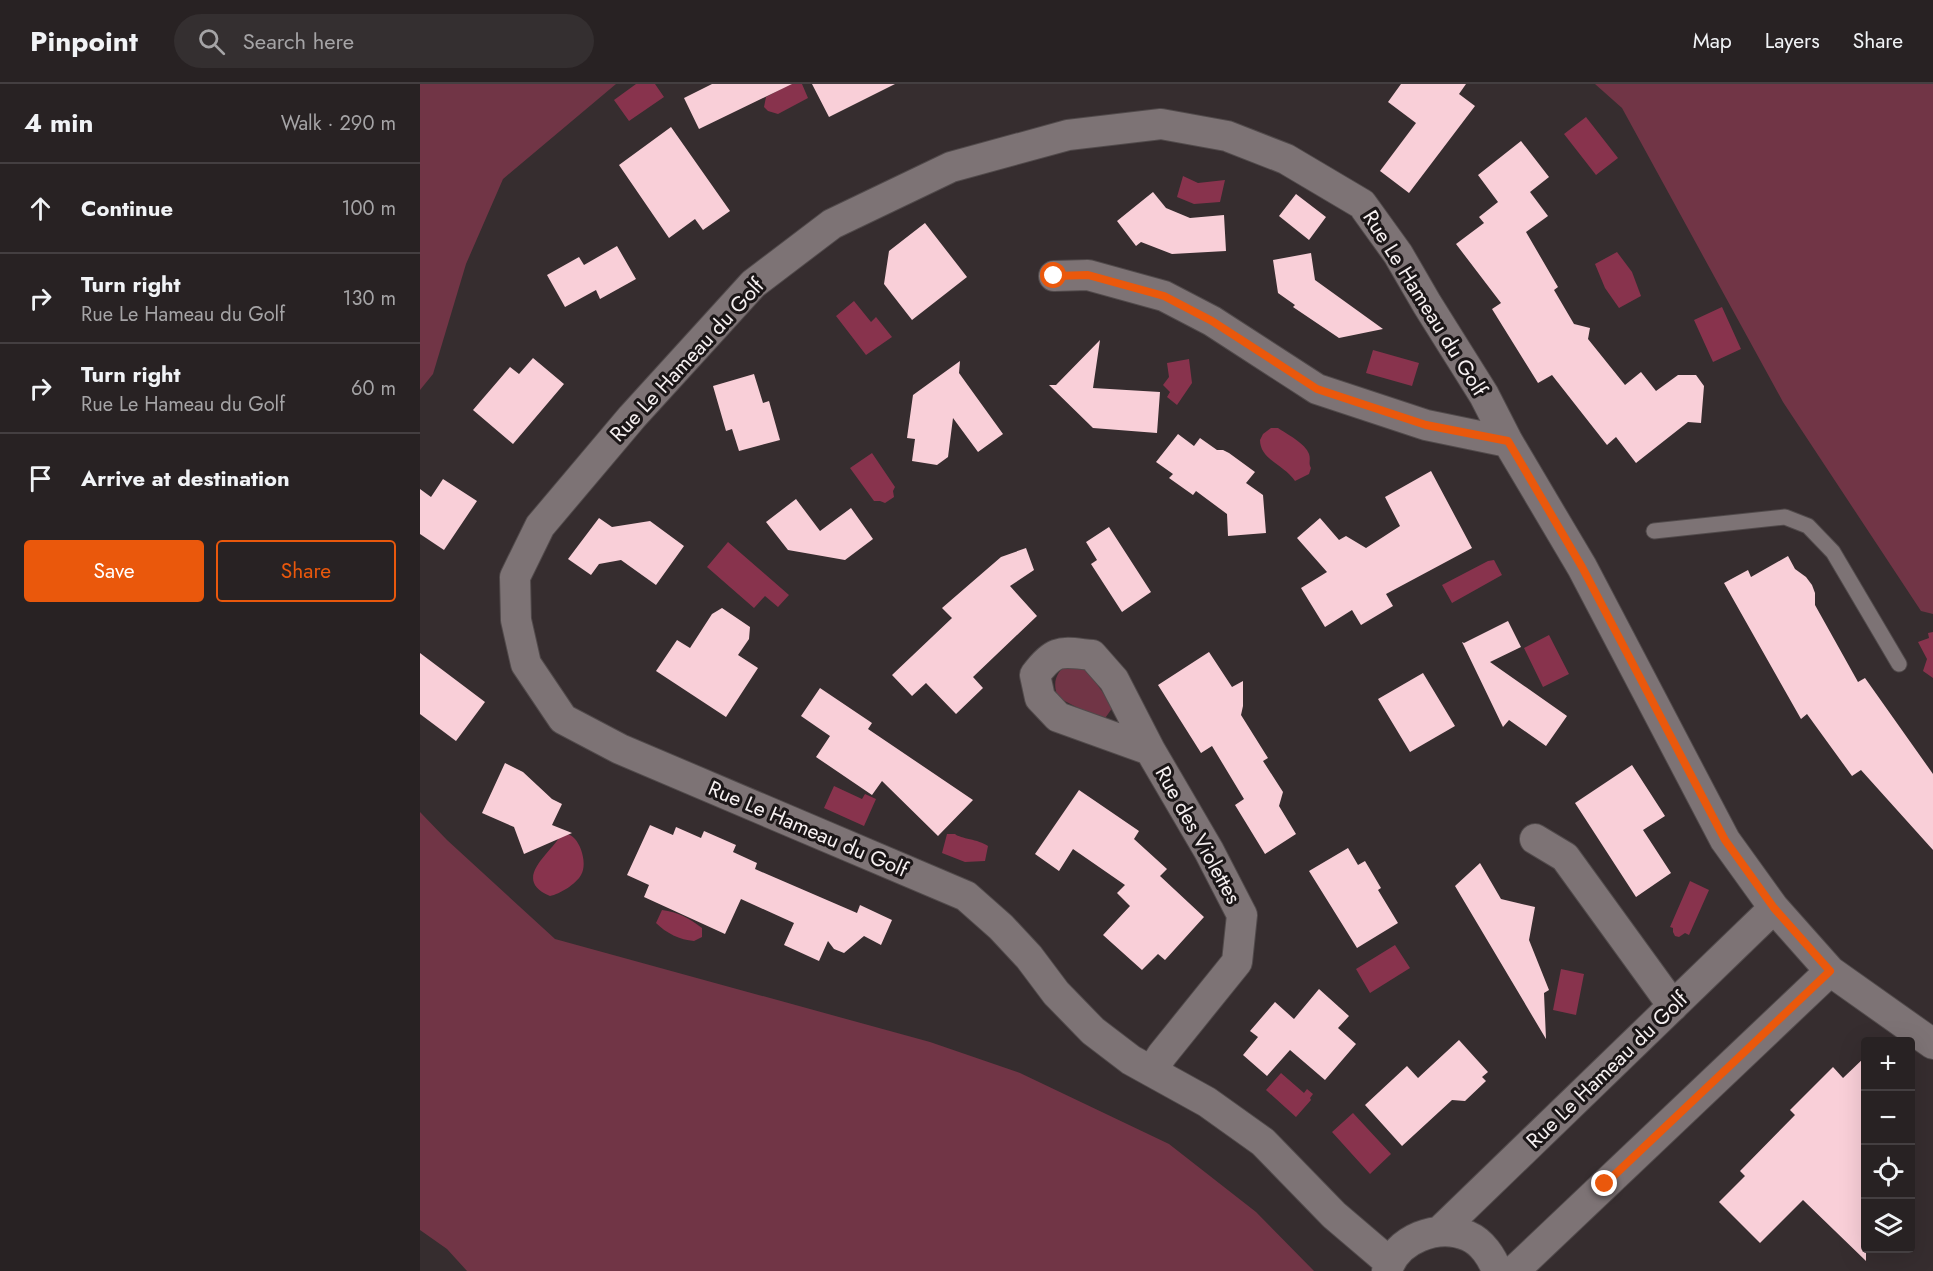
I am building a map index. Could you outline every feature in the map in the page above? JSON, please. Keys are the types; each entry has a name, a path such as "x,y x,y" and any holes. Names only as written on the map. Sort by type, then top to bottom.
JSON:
{"street":[{"name":"Rue Le Hameau du Golf","path":"1388,1267 1263,1142 1207,1102 1131,1060 1093,1031 1056,993 1029,957 1001,927 966,896 631,753 564,719 526,664 516,621 515,577 540,526 632,417 753,284 832,224 951,167 1068,135 1161,124 1227,136 1286,159 1362,204 1398,254 1484,395 1508,441 1582,567 1725,840 1774,908 1830,971 1933,1044"},
{"path":"1054,276 1088,275 1164,296 1212,321 1317,389 1426,425 1508,441"},
{"name":"Rue des Violettes","path":"1150,750 1209,851 1242,915 1237,962 1162,1055 1152,1071"},
{"path":"1535,839 1565,857 1673,1006"},
{"name":"Rue Le Hameau du Golf","path":"1440,1231 1774,908"},
{"path":"1514,1271 1830,971"},
{"path":"1388,1267 1410,1240 1440,1231 1468,1236 1491,1255 1497,1271"}],"lane":[{"path":"1654,531 1785,517 1808,526 1833,552 1899,664"}],"shaded area":[{"path":"420,84 616,84 503,179 466,264 433,374 420,390"},
{"path":"636,84 655,84 664,97 629,121 614,100"},
{"path":"790,84 802,84 808,98 778,114 768,111 764,107 766,97"},
{"path":"1595,84 1933,84 1933,614 1921,611 1783,402 1622,108"},
{"path":"1586,117 1618,158 1596,175 1564,134"},
{"path":"1183,176 1198,183 1225,180 1220,202 1194,204 1177,197"},
{"path":"1617,252 1632,272 1641,296 1619,308 1605,288 1595,264"},
{"path":"854,301 871,322 876,317 892,337 866,355 836,316"},
{"path":"1722,307 1741,349 1713,362 1694,320"},
{"path":"1373,350 1419,363 1412,386 1366,373"},
{"path":"1189,359 1192,383 1177,405 1167,397 1170,392 1163,385 1169,377 1167,363"},
{"path":"1271,428 1278,428 1307,450 1311,468 1309,474 1295,481 1291,475 1268,458 1261,447 1260,440 1263,434"},
{"path":"872,453 895,487 894,497 885,503 874,501 850,468"},
{"path":"728,542 789,595 778,607 765,596 754,608 707,567"},
{"path":"1494,560 1502,575 1452,603 1442,585"},
{"path":"1933,632 1933,678 1923,671 1927,659 1918,642 1929,638 1928,633"},
{"path":"1549,635 1569,674 1543,687 1524,648"},
{"path":"1070,664 1087,670 1113,707 1103,721 1059,698 1055,688 1056,678 1065,666"},
{"path":"834,786 862,799 865,794 876,799 864,826 824,808"},
{"path":"420,812 447,840 555,939 930,1042 1020,1073 1169,1144 1256,1212 1314,1271 467,1271 447,1249 420,1230"},
{"path":"563,832 578,842 584,861 583,871 572,885 550,896 539,889 534,882 534,874 537,866"},
{"path":"947,834 955,834 988,846 985,861 965,862 942,853"},
{"path":"1690,881 1709,890 1689,935 1685,933 1679,937 1675,936 1673,928 1670,927"},
{"path":"662,910 693,921 702,928 702,937 694,941 678,938 664,930 656,923"},
{"path":"1395,945 1410,968 1370,993 1356,969"},
{"path":"1561,969 1584,974 1576,1015 1553,1010"},
{"path":"1281,1073 1304,1093 1307,1089 1313,1094 1311,1100 1296,1117 1266,1090"},
{"path":"1353,1113 1391,1154 1370,1174 1332,1132"}],"building":[{"path":"712,84 792,84 699,129 684,98"},
{"path":"812,84 895,84 829,117"},
{"path":"1401,84 1466,84 1459,94 1475,106 1409,193 1380,171 1416,123 1388,102"},
{"path":"671,127 730,211 703,230 695,219 669,238 619,165"},
{"path":"1521,141 1549,177 1530,192 1548,216 1526,232 1558,287 1554,290 1574,324 1590,328 1588,339 1625,385 1641,372 1656,391 1678,375 1696,375 1704,386 1701,423 1688,422 1636,463 1616,437 1607,445 1552,375 1538,383 1492,309 1501,303 1456,244 1484,223 1479,217 1498,202 1478,175"},
{"path":"1153,192 1166,208 1190,218 1224,215 1226,251 1172,254 1141,242 1136,246 1117,221"},
{"path":"1296,194 1326,217 1309,240 1279,216"},
{"path":"925,223 967,277 912,320 884,284 889,251"},
{"path":"617,246 636,279 600,299 596,290 565,307 547,275 579,257 584,265"},
{"path":"1311,253 1315,280 1383,329 1339,338 1293,307 1295,305 1278,293 1273,260"},
{"path":"1100,340 1093,388 1160,392 1157,433 1093,428 1049,385 1056,385"},
{"path":"533,358 564,384 513,444 473,410 510,367 519,374"},
{"path":"960,361 959,373 1003,434 978,452 953,418 948,457 937,465 912,461 915,439 907,438 913,395"},
{"path":"754,374 763,403 769,401 780,440 739,451 732,429 726,431 713,386"},
{"path":"1178,434 1194,446 1200,438 1217,450 1229,453 1255,472 1246,483 1263,495 1266,533 1228,536 1227,514 1196,491 1193,495 1169,478 1173,474 1156,462"},
{"path":"1431,471 1472,548 1386,594 1393,606 1361,625 1352,610 1325,627 1301,588 1327,572 1297,538 1320,518 1339,540 1346,536 1366,548 1400,526 1385,497"},
{"path":"443,479 477,501 444,550 420,534 420,489 431,497"},
{"path":"796,499 820,531 851,508 873,539 845,560 788,550 766,522"},
{"path":"599,518 612,527 650,521 684,546 656,585 621,560 599,564 591,575 568,559"},
{"path":"1109,527 1151,592 1122,612 1091,564 1097,560 1086,542"},
{"path":"1026,548 1034,570 1010,586 1037,616 973,677 983,688 956,714 926,683 912,696 892,675 952,618 942,608 1001,557"},
{"path":"1788,556 1795,569 1812,585 1815,605 1858,682 1865,678 1933,774 1933,850 1861,770 1852,776 1807,714 1801,719 1724,583 1748,570 1751,577"},
{"path":"722,608 750,627 749,639 738,655 758,668 726,717 656,671 677,640 690,648 712,614"},
{"path":"1508,621 1521,647 1490,662 1567,716 1546,746 1509,720 1503,727 1462,642"},
{"path":"1209,652 1232,687 1243,681 1241,715 1268,758 1263,761 1283,792 1279,806 1296,834 1265,854 1235,805 1244,799 1212,746 1201,753 1158,685"},
{"path":"420,653 485,702 456,741 420,714"},
{"path":"1423,673 1455,726 1410,752 1378,699"},
{"path":"820,688 872,723 868,729 973,800 938,836 882,781 872,795 816,757 830,736 801,716"},
{"path":"505,763 523,772 552,799 562,804 552,825 572,833 524,854 514,827 482,813"},
{"path":"1632,765 1665,816 1643,830 1671,873 1636,897 1575,803"},
{"path":"1079,790 1139,831 1134,839 1167,869 1160,876 1204,917 1165,960 1158,954 1142,970 1103,935 1130,906 1117,893 1125,885 1073,849 1059,871 1035,854"},
{"path":"650,825 673,835 676,827 701,838 704,831 736,845 733,852 757,863 755,869 857,913 860,905 892,920 881,945 864,936 844,953 834,949 828,941 819,961 784,945 794,923 741,899 725,934 644,897 649,885 627,875"},
{"path":"1348,848 1358,865 1365,861 1381,888 1378,890 1398,923 1357,948 1309,871"},
{"path":"1480,863 1501,899 1535,907 1529,940 1549,990 1544,993 1546,1039 1455,886"},
{"path":"1319,989 1349,1016 1338,1028 1356,1044 1325,1080 1290,1050 1267,1076 1243,1055 1258,1037 1250,1031 1275,1002 1294,1019"},
{"path":"1459,1040 1488,1072 1482,1077 1486,1081 1465,1101 1452,1100 1402,1146 1365,1105 1407,1066 1418,1078"},
{"path":"1861,1061 1861,1253 1866,1253 1866,1261 1803,1200 1760,1243 1719,1202 1745,1176 1740,1171 1795,1115 1790,1110 1833,1067 1843,1078"}],"route":[{"path":"1054,276 1088,275 1164,296 1212,321 1317,389 1426,425 1508,441 1582,567 1725,840 1774,908 1830,971 1605,1184"}]}
